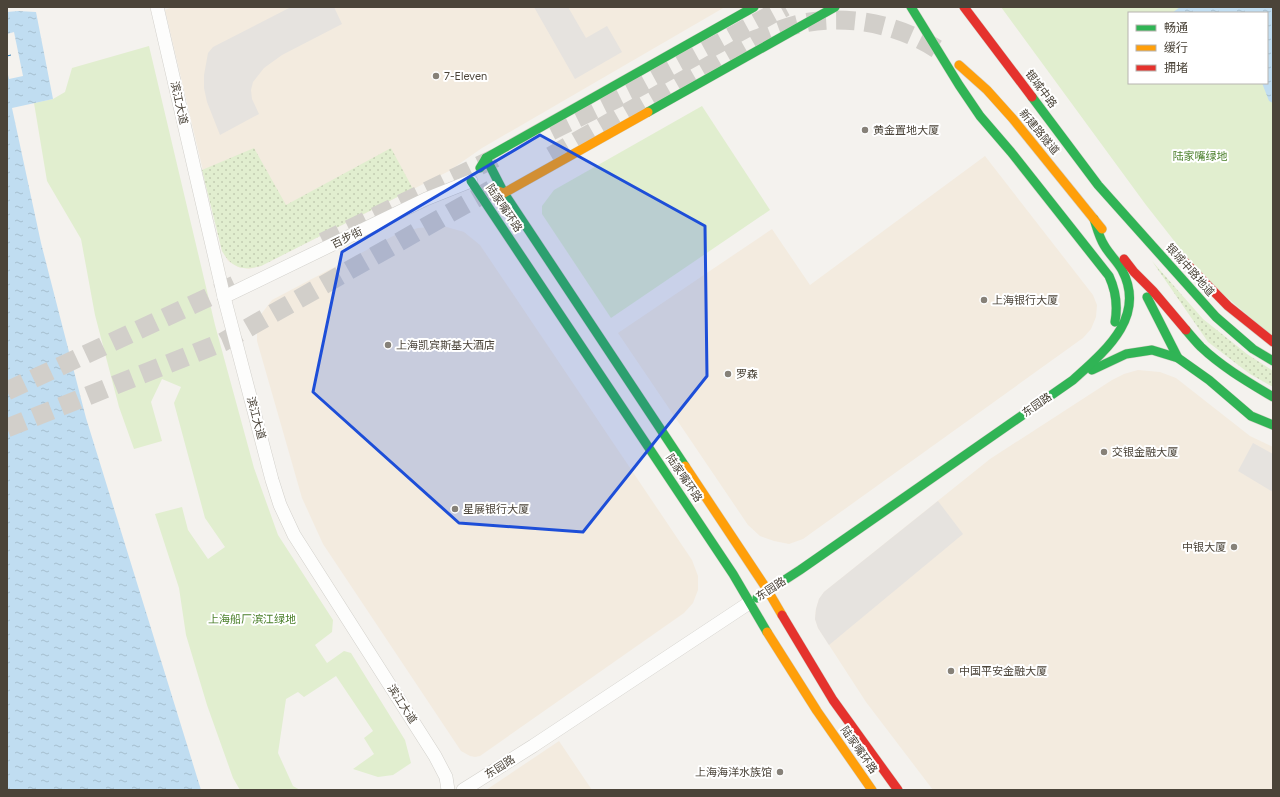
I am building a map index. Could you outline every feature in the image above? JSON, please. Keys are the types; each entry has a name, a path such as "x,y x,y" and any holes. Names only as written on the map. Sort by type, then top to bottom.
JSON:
{"main road":[{"name":"陆家嘴环路","path":"472,181 486,158 754,7"},
{"name":"陆家嘴环路","path":"472,181 504,193 835,7"},
{"path":"911,7 980,116 1011,152 1110,276 1118,299 1114,323 1109,334 1088,358 1073,380"},
{"name":"银城中路","path":"964,7 1098,185"},
{"name":"新建路隧道","path":"959,64 987,90 1013,119 1094,219"},
{"name":"陆家嘴环路","path":"486,158 504,193 768,591 833,700 898,790"},
{"name":"陆家嘴环路","path":"472,181 728,567 816,710 872,790"},
{"path":"1098,185 1152,232"},
{"name":"银城中路地道","path":"1098,185 1216,317 1253,349 1273,361"},
{"path":"1073,380 1113,342 1122,330 1130,307 1130,294 1127,282 1122,270 1102,242 1094,219"},
{"path":"1094,219 1134,272 1153,291 1201,347 1224,366 1273,397"},
{"path":"1164,242 1228,306 1273,342"},
{"path":"1134,272 1178,358"},
{"path":"1073,380 1126,354 1152,350 1178,358 1209,380 1251,416 1273,426"},
{"name":"东园路","path":"749,603 1073,380"}],"street":[{"name":"滨江大道","path":"157,7 224,298 280,505 294,535 435,756 446,777 448,790"},
{"name":"百步街","path":"224,298 426,200 472,181"},
{"name":"东园路","path":"463,790 533,746 749,603"}],"highlighted area":[{"path":"540,135 705,226 707,376 583,532 459,523 313,392 342,252"}],"shaded area":[{"path":"173,7 725,7 482,148 449,171 261,266 249,269 238,267 228,261 222,251 165,10"},
{"path":"291,7 334,7 342,24 282,55 264,68 253,82 251,90 252,99 259,114 220,135 207,102 204,88 204,75 208,53 213,47"},
{"path":"534,7 568,7 586,38 607,26 622,52 575,79"},
{"path":"985,156 1093,295 1097,305 1096,317 1091,329 1083,338 803,539 789,544 760,536 748,525 618,333 772,229 810,285"},
{"path":"443,226 464,232 480,245 692,560 698,576 698,590 693,603 684,613 480,756 475,757 461,751 323,544 302,498 257,341 257,328 262,313 272,300 395,235 418,228"},
{"path":"1138,370 1160,372 1176,378 1250,436 1273,447 1273,790 933,790 866,702 818,628 815,619 819,599 824,592 990,459 1112,380 1124,374"},
{"path":"1253,443 1273,454 1273,492 1238,471"},
{"path":"938,501 963,534 829,645 818,628 815,619 819,599 824,592"},
{"path":"559,741 592,790 486,790"}],"green space":[{"name":"陆家嘴绿地","path":"1001,7 1273,7 1273,337 1201,275 1146,205"},
{"name":"上海船厂滨江绿地","path":"149,46 215,325 254,468 278,535 333,620 332,632 315,645 327,663 344,651 351,653 405,740 411,763 393,775 378,777 353,769 374,754 364,738 373,731 336,676 304,697 298,692 286,699 278,753 293,786 300,790 240,790 233,778 207,705 186,635 179,588 155,514 182,507 188,530 208,559 225,547 205,518 174,403 181,387 162,379 151,402 162,441 134,449 119,407 95,315 81,239 47,181 34,103 53,99 65,92 72,68"},
{"path":"702,106 770,210 611,318 542,214 542,206 554,190"},
{"path":"254,148 286,205 391,148 413,189 261,266 248,268 238,267 226,257 222,251 202,170"},
{"path":"1152,261 1203,319 1247,354 1273,371 1273,387 1250,374 1208,342"}],"water":[{"path":"1180,7 1273,7 1273,103 1269,101 1262,84 1268,84 1268,12 1173,12"},
{"path":"7,12 36,12 53,99 12,108 41,243 86,418 201,790 7,790"}],"pier":[{"path":"14,32 23,76 9,79 7,71 7,34"}],"ferry route":[{"path":"7,56 11,55"}],"tunnel":[{"path":"551,131 630,92 785,7"},
{"path":"551,156 754,40 798,24 839,20 875,24 909,34 940,51"},
{"path":"323,242 495,158"},
{"path":"7,428 223,342 494,188"},
{"path":"7,391 239,283"}],"traffic: fast":[{"path":"480,168 486,158 754,7"},
{"path":"648,112 835,7"},
{"path":"911,7 980,116 1011,152 1109,276 1116,298 1115,322"},
{"path":"1032,97 1098,185 1216,317 1253,349 1273,361"},
{"path":"486,158 504,193 685,466"},
{"path":"471,181 733,574 767,632"},
{"path":"757,598 800,570 1073,380 1109,345 1119,332 1126,318 1129,303 1128,287 1122,270 1102,242 1094,219"},
{"path":"1147,297 1178,358"},
{"path":"1186,330 1201,347 1218,361 1273,397"},
{"path":"1092,370 1126,354 1152,350 1178,358 1209,380 1251,416 1273,425"}],"traffic: slow":[{"path":"959,65 987,90 1013,119 1102,229"},
{"path":"492,189 504,193 648,112"},
{"path":"685,466 768,591 782,615"},
{"path":"767,632 817,711 872,790"}],"traffic: jam":[{"path":"964,7 1032,97"},
{"path":"1172,249 1228,306 1273,342"},
{"path":"1124,259 1186,330"},
{"path":"782,615 833,700 898,790"}],"place":[{"name":"7-Eleven","path":"436,76"},
{"name":"黄金置地大厦","path":"865,130"},
{"name":"上海银行大厦","path":"984,300"},
{"name":"上海凯宾斯基大酒店","path":"388,345"},
{"name":"罗森","path":"728,374"},
{"name":"交银金融大厦","path":"1104,452"},
{"name":"星展银行大厦","path":"455,509"},
{"name":"中银大厦","path":"1234,547"},
{"name":"中国平安金融大厦","path":"951,671"},
{"name":"上海海洋水族馆","path":"780,772"}]}
